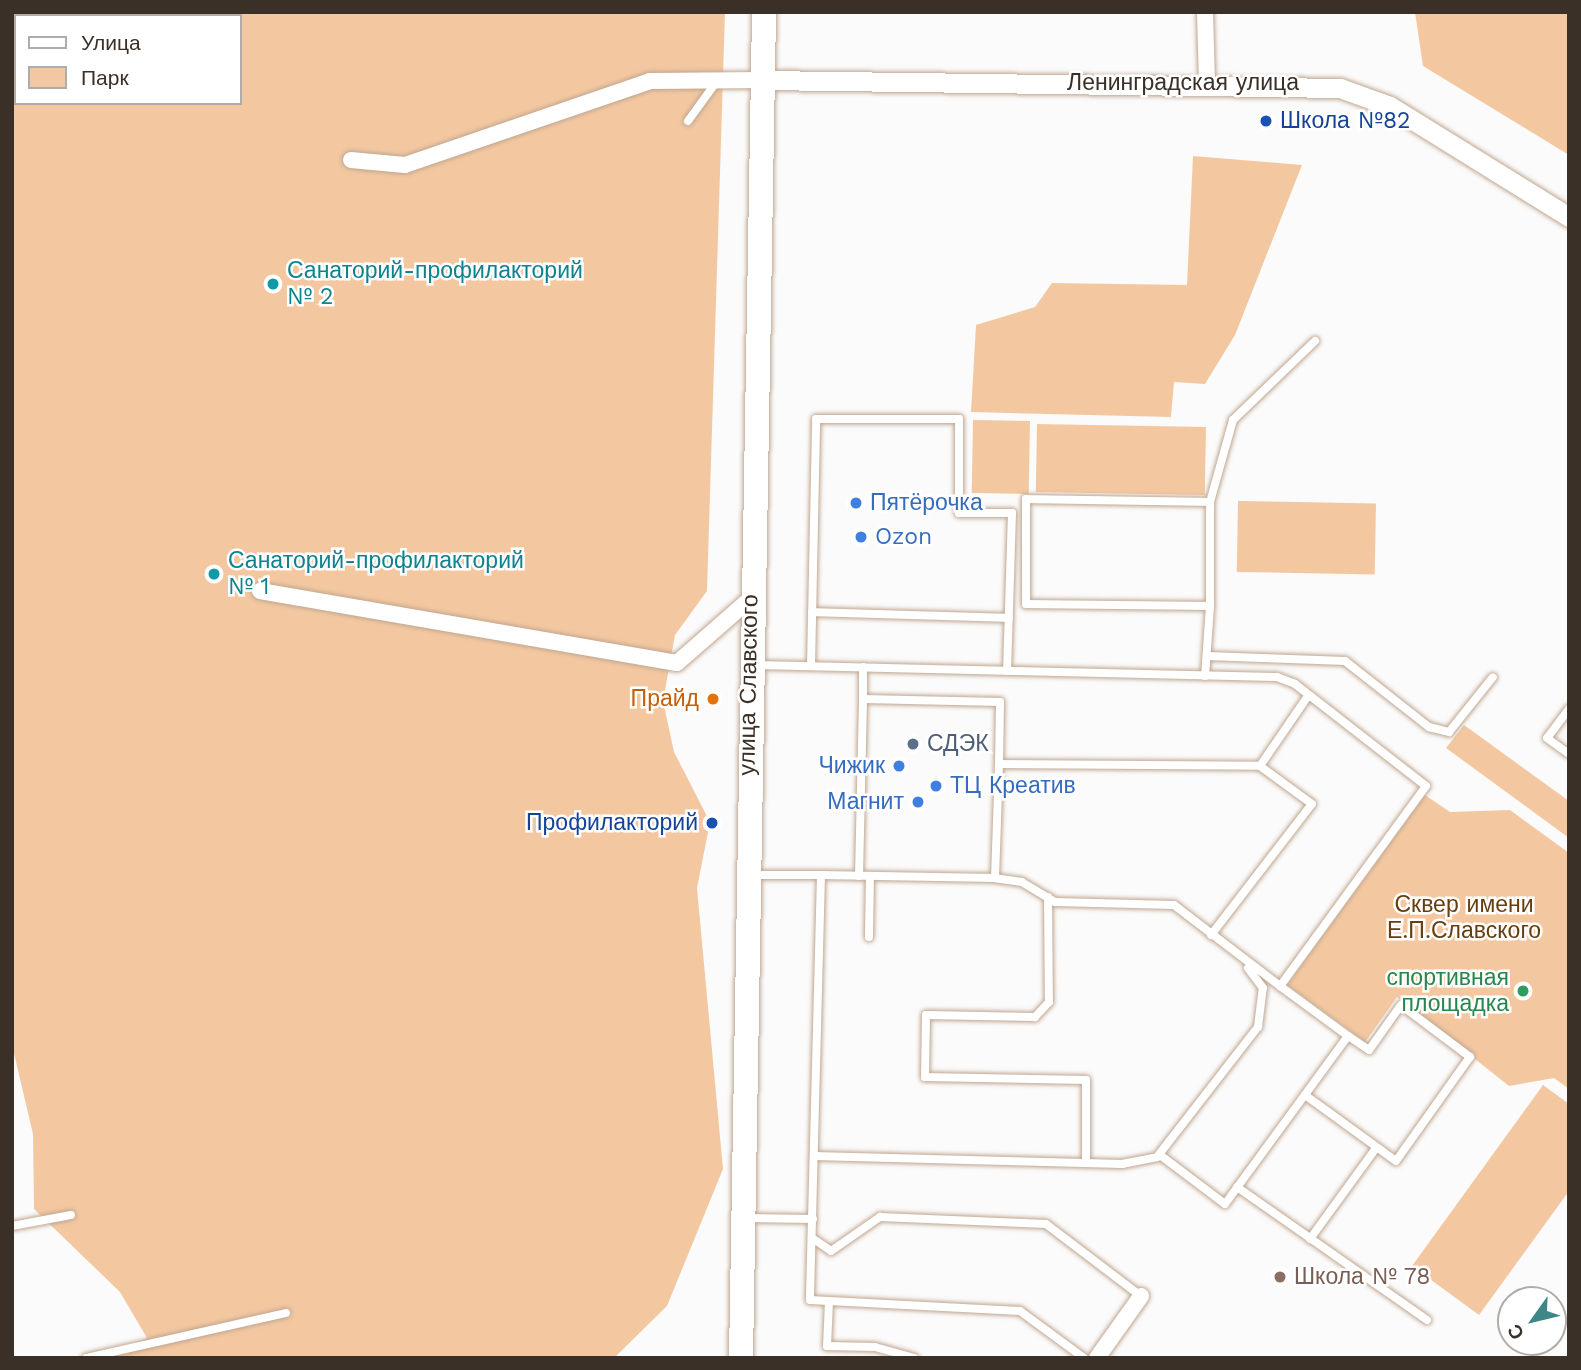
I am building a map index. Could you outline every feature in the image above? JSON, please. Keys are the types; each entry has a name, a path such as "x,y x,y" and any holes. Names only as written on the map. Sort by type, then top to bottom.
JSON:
{"main road":[{"name":"улица Славского","path":"741,1358 748,664 764,12"}],"street":[{"path":"1205,12 1207,83"},
{"path":"351,160 405,165 650,81 762,80"},
{"name":"Ленинградская улица","path":"762,80 1309,84 1365,94 1569,217"},
{"path":"260,591 677,663 750,599"},
{"path":"1097,1358 1141,1296"}],"lane":[{"path":"688,121 718,80"},
{"path":"1205,676 1210,606 1210,502 1233,420 1315,341"},
{"path":"811,666 816,419 959,419 959,513 1012,513 1007,671"},
{"path":"1210,502 1026,499 1026,604 1210,606"},
{"path":"812,612 1009,618"},
{"path":"1207,656 1345,661 1429,727 1450,732 1493,677"},
{"path":"748,664 1277,677 1308,696 1426,786 1280,986"},
{"path":"859,876 863,667"},
{"path":"1260,766 1308,696"},
{"path":"863,699 1000,702 995,878"},
{"path":"1569,709 1547,738 1569,754"},
{"path":"999,764 1260,766 1312,804 1211,934"},
{"path":"821,874 810,1300 1020,1311 1084,1358"},
{"path":"746,875 995,878 1021,882 1048,897 1174,905 1240,958 1369,1051 1401,1004 1470,1057 1396,1161 1306,1095"},
{"path":"869,937 870,876"},
{"path":"1048,897 1049,1002 1035,1017 926,1015 925,1076 1086,1080 1086,1162"},
{"path":"814,1156 1122,1164 1160,1155 1258,1027 1263,988 1240,958"},
{"path":"1160,1155 1225,1204 1348,1036"},
{"path":"1310,1238 1376,1148"},
{"path":"1237,1187 1427,1320"},
{"path":"12,1226 71,1214"},
{"path":"812,1238 831,1251 880,1217 1046,1224 1141,1296"},
{"path":"742,1218 813,1219"},
{"path":"829,1301 827,1346 875,1347 914,1358"},
{"path":"86,1358 286,1313"}],"green space":[{"path":"12,12 725,12 707,591 675,635 663,701 674,752 710,822 697,888 723,1169 667,1306 614,1358 110,1358 147,1338 120,1292 34,1209 33,1134 12,1045"},
{"path":"1415,12 1569,12 1569,155 1423,66"},
{"path":"1193,156 1302,165 1235,335 1205,384 1174,382 1171,417 971,412 976,325 1035,307 1052,283 1187,285"},
{"path":"973,420 1030,421 1029,494 972,493"},
{"path":"1037,424 1206,427 1205,495 1036,492"},
{"path":"1238,501 1376,503 1375,574 1237,572"},
{"path":"1464,725 1569,801 1569,838 1446,748"},
{"name":"Сквер имени Е.П.Славского","path":"1425,795 1450,812 1510,810 1569,853 1569,1089 1554,1078 1509,1086 1397,997 1365,1042 1287,985"},
{"path":"1543,1085 1569,1104 1569,1191 1500,1286 1497,1286 1497,1290 1479,1315 1412,1266"}],"place":[{"name":"Школа №82","path":"1266,121"},
{"name":"Санаторий-профилакторий № 2","path":"273,284"},
{"name":"Пятёрочка","path":"856,503"},
{"name":"Ozon","path":"861,537"},
{"name":"Санаторий-профилакторий № 1","path":"214,574"},
{"name":"Прайд","path":"713,699"},
{"name":"СДЭК","path":"913,744"},
{"name":"Чижик","path":"899,766"},
{"name":"ТЦ Креатив","path":"936,786"},
{"name":"Магнит","path":"918,802"},
{"name":"Профилакторий","path":"712,823"},
{"name":"спортивная площадка","path":"1523,991"},
{"name":"Школа № 78","path":"1280,1277"}]}
